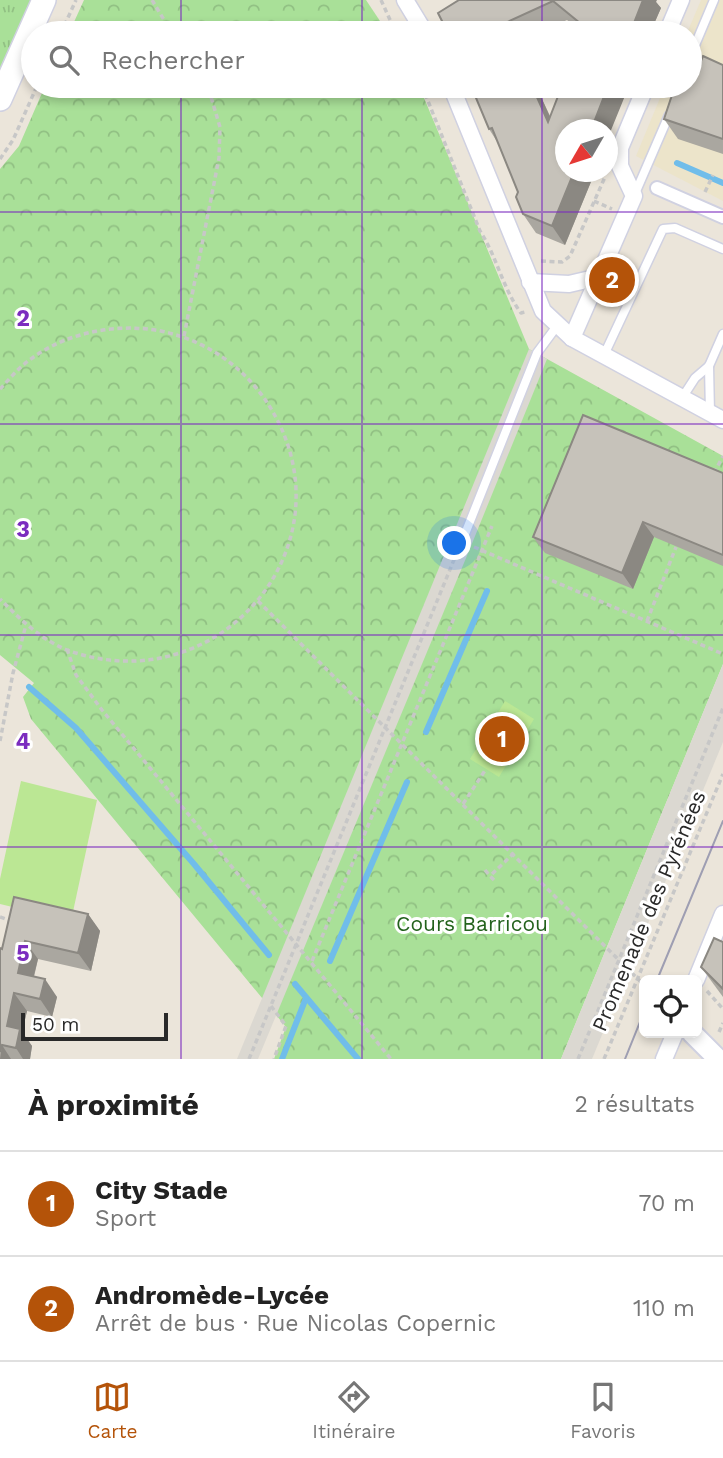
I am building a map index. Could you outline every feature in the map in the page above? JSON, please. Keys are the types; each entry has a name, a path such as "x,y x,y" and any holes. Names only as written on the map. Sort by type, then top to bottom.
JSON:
{"main road":[{"path":"35,21 44,0"},
{"path":"0,99 21,52"}],"street":[{"path":"405,0 418,21"},
{"path":"672,21 681,0"},
{"path":"456,98 543,312 572,338 716,416"},
{"path":"572,338 634,196 620,166 620,148 641,98"},
{"path":"657,188 723,217"},
{"path":"527,275 569,284 599,277"},
{"path":"702,978 723,914"},
{"path":"664,1059 673,1038"},
{"path":"697,1038 718,1059"}],"lane":[{"path":"702,28 714,0"},
{"path":"634,196 671,110"},
{"path":"604,355 663,229 675,228 723,249"},
{"path":"462,540 537,354 557,326"},
{"path":"682,398 695,378 709,366 723,334"},
{"path":"709,366 716,416"}],"path":[{"path":"66,21 76,0"},
{"path":"152,0 165,21"},
{"path":"381,0 391,21"},
{"path":"0,159 13,140 32,98"},
{"path":"183,336 219,158 220,127 211,98"},
{"path":"427,98 480,231 489,245 512,301 521,313"},
{"path":"527,275 542,260 562,262 570,256 606,173 620,166"},
{"path":"707,187 713,175"},
{"path":"594,201 619,212"},
{"path":"0,389 23,365 59,342 99,330 142,328 183,336 225,357 258,388 283,428 295,472 295,518 283,562 258,601 228,630 191,650 150,661 108,660 67,649 26,625 0,599"},
{"path":"711,478 723,456"},
{"path":"311,962 492,526"},
{"path":"249,1059 462,540 481,551 723,654"},
{"path":"647,621 677,547"},
{"path":"258,601 638,978"},
{"path":"0,741 13,673 26,625"},
{"path":"67,649 76,675 102,710 391,1059"},
{"path":"0,705 7,710"},
{"path":"578,1059 723,708"},
{"path":"463,804 486,769"},
{"name":"Promenade des Pyrénées","path":"604,1059 723,774"},
{"path":"490,876 514,853"},
{"path":"485,870 494,880"},
{"path":"0,917 18,923"},
{"path":"702,986 723,1009"},
{"path":"271,1006 286,1026 274,1059"},
{"path":"716,1037 723,1023"}],"shaded area":[{"path":"701,0 723,0 723,201 636,156 660,98 702,98 702,21 692,21"},
{"path":"529,349 547,359 471,546 258,1059 237,1059"},
{"path":"723,664 723,742 592,1059 561,1059"}],"green space":[{"path":"0,0 33,0 24,21 21,21 21,27 0,75"},
{"path":"84,0 366,0 380,21 74,21"},
{"name":"Cours Barricou","path":"40,98 424,98 529,349 723,456 723,664 561,1059 274,1059 286,1027 31,719 23,697 34,683 0,655 0,169 19,146"},
{"path":"505,701 534,719 499,777 470,759"},
{"path":"21,781 97,800 71,921 0,904 0,879"}],"building":[{"path":"459,0 643,0 635,21 577,21 553,1 510,21 442,21 438,13"},
{"path":"703,56 723,65 723,139 664,119 671,98 702,98"},
{"path":"476,98 537,98 548,122 557,98 603,98 595,119 555,119 555,182 570,182 552,226 523,214 516,197 518,192 492,128 489,129"},
{"path":"583,415 723,473 723,555 643,522 622,573 533,537"},
{"path":"14,897 88,914 78,953 25,941 18,973 45,979 40,999 14,993 7,1026 20,1029 16,1048 2,1045 0,1052 0,948 2,949"},
{"path":"714,938 723,942 723,989 701,967"}],"waterway":[{"path":"677,163 723,183"},
{"path":"426,732 487,591"},
{"path":"29,687 76,728 269,955"},
{"path":"330,961 407,782"},
{"path":"295,984 358,1059"},
{"path":"282,1059 306,998"}],"tram line":[{"path":"659,975 723,821"},
{"path":"625,1059 639,1024"}],"place":[{"name":"Andromède-Lycée","path":"612,280"},
{"name":"City Stade","path":"502,739"}]}
